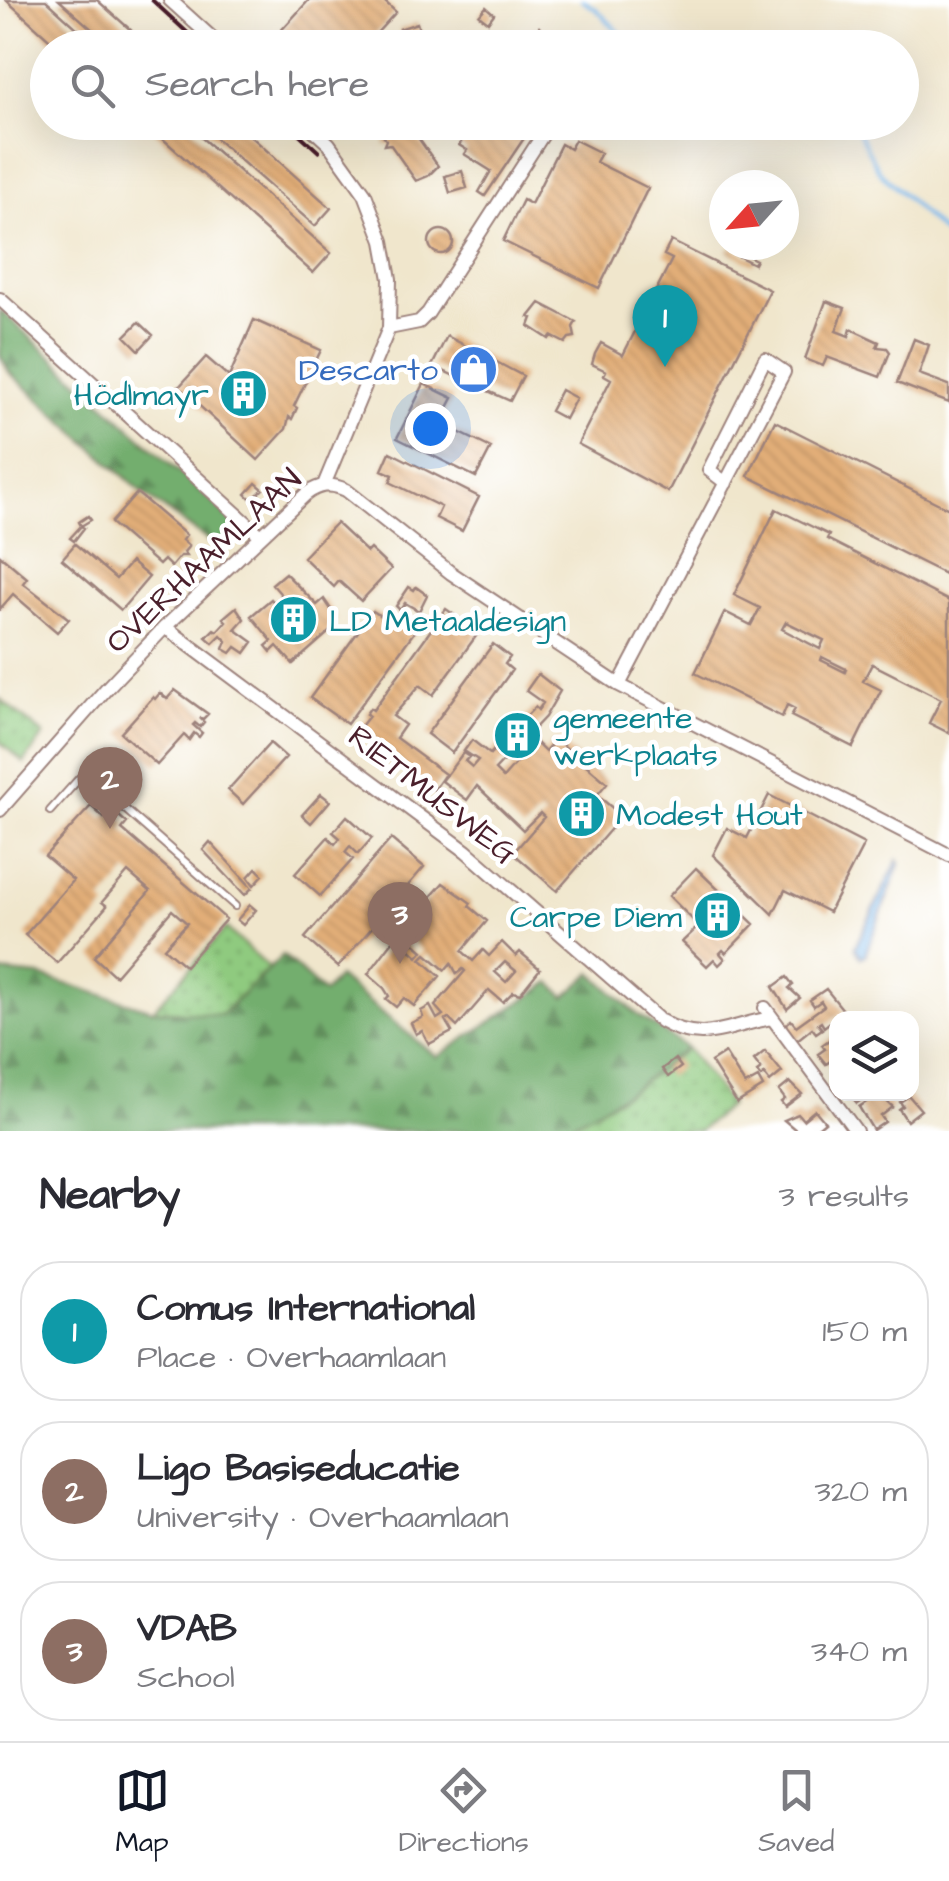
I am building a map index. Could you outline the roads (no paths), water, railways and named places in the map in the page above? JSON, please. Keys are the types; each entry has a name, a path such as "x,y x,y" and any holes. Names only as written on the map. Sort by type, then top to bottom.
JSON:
{"street":[{"path":"170,0 203,30"},
{"path":"324,484 389,328 390,279 383,241 366,194 325,140"},
{"path":"389,328 418,322 428,314 539,140"},
{"path":"0,299 261,536"},
{"path":"619,685 784,372 765,359 709,470 726,482"},
{"name":"OVERHAAMLAAN","path":"0,810 165,627 306,494 324,484 334,484 450,572 619,685 949,855"},
{"name":"RIETMUSWEG","path":"165,627 466,851 659,1019 679,1032 715,1034 769,1013 856,1131"}],"lane":[{"path":"50,811 84,773 235,906"}],"water":[{"path":"898,860 900,864 861,957 855,947"}],"waterway":[{"path":"582,0 617,30"},
{"path":"863,140 879,171 949,239"}],"railway":[{"path":"152,0 184,30"},
{"path":"306,140 319,152"}],"place":[{"name":"Comus International","path":"665,367"},
{"name":"Descarto","path":"473,369"},
{"name":"Hödlmayr","path":"244,394"},
{"name":"LD Metaaldesign","path":"294,620"},
{"name":"gemeente werkplaats","path":"518,735"},
{"name":"Modest Hout","path":"581,814"},
{"name":"Ligo Basiseducatie","path":"110,829"},
{"name":"Carpe Diem","path":"717,916"},
{"name":"VDAB","path":"400,964"}]}
